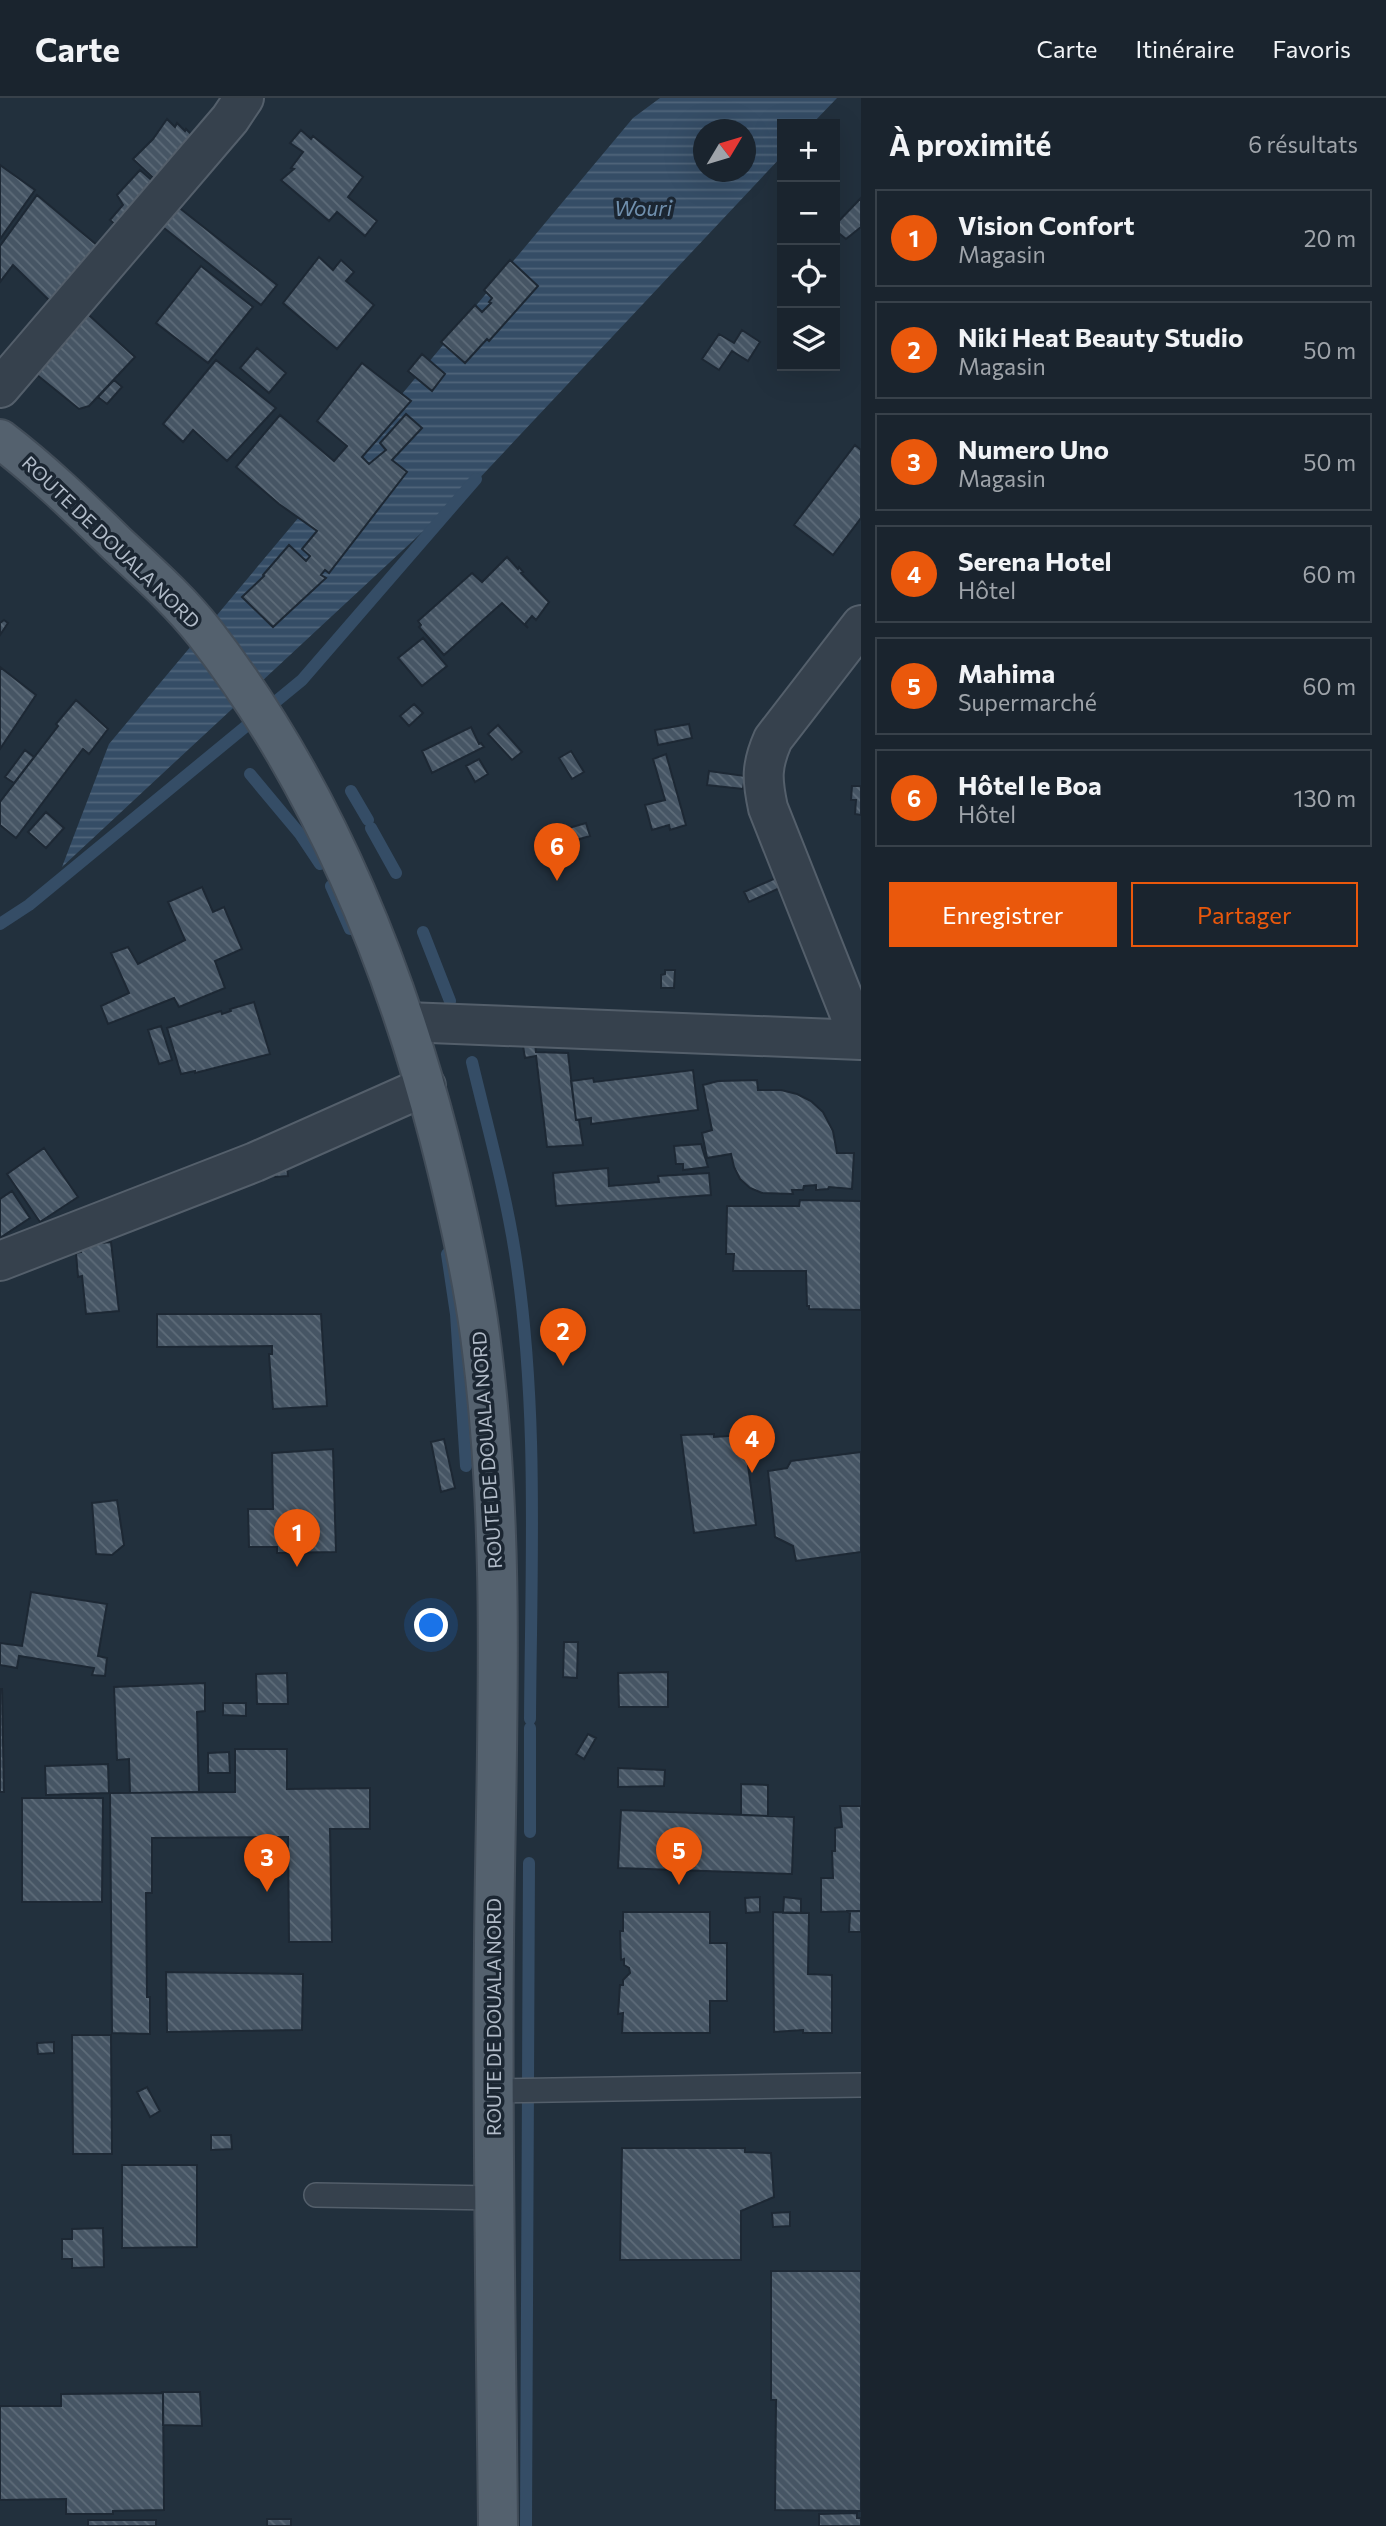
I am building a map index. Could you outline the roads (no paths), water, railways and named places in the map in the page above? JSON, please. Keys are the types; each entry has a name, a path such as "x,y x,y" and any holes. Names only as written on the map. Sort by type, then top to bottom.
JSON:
{"main road":[{"name":"ROUTE DE DOUALA NORD","path":"0,439 33,464 169,592 202,629 271,729 319,811 361,902 406,1022 426,1086 459,1214 480,1334 492,1452 497,1591 493,2091 498,2526"}],"street":[{"path":"0,388 230,119 244,98"},
{"path":"406,1022 860,1040 768,808 762,782 764,760 773,739 861,625"},
{"path":"0,1261 255,1162 426,1086"}],"lane":[{"path":"493,2091 861,2085"},
{"path":"316,2195 495,2198"}],"water":[{"name":"Wouri","path":"660,98 837,98 817,119 777,119 777,161 474,484 62,867 109,744 633,118"}],"waterway":[{"path":"0,924 29,905 302,680 476,479"},
{"path":"250,774 300,834 320,864"},
{"path":"351,791 368,820"},
{"path":"371,828 396,873"},
{"path":"331,886 350,929"},
{"path":"423,932 450,1001"},
{"path":"472,1062 506,1205 523,1311 531,1427 530,1719"},
{"path":"447,1254 456,1314 466,1466"},
{"path":"530,1728 530,1832"},
{"path":"526,2526 529,1863"}],"place":[{"name":"Hôtel le Boa","path":"557,881"},
{"name":"Niki Heat Beauty Studio","path":"563,1366"},
{"name":"Serena Hotel","path":"752,1473"},
{"name":"Vision Confort","path":"297,1567"},
{"name":"Mahima","path":"679,1885"},
{"name":"Numero Uno","path":"267,1892"}]}
